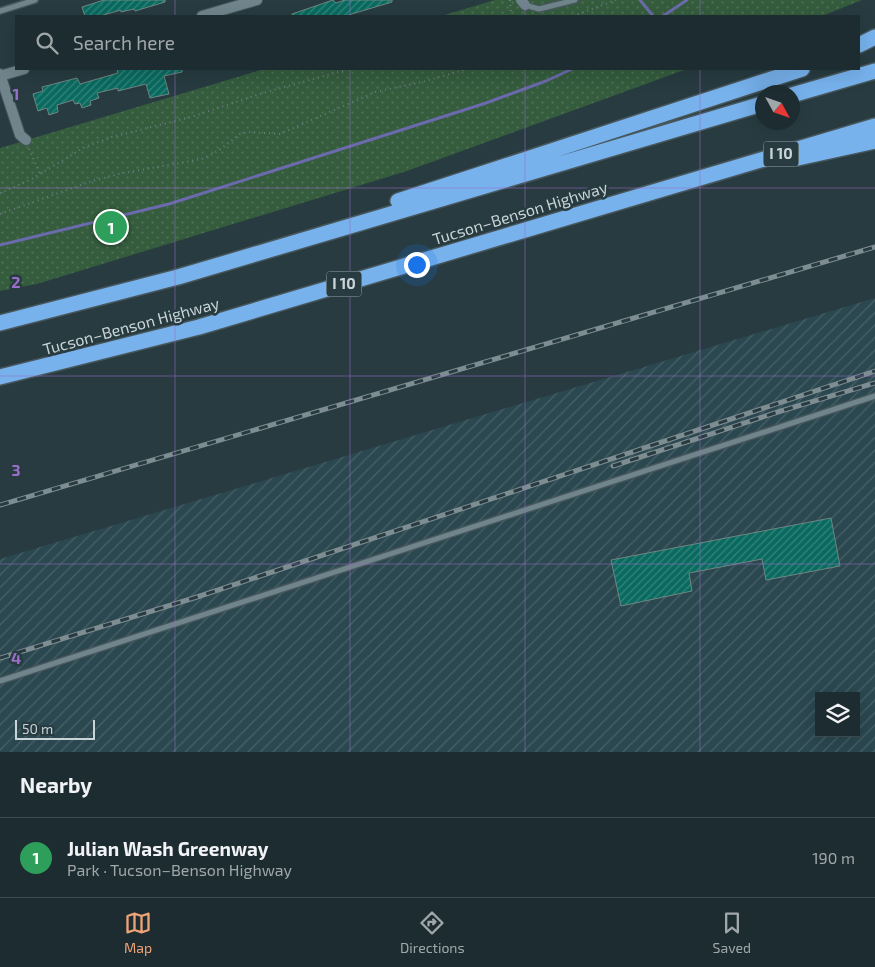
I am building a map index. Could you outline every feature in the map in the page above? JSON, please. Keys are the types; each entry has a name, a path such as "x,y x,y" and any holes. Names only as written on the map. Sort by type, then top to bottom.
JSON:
{"highway":[{"path":"860,44 875,37"},
{"path":"150,285 799,70"},
{"path":"800,93 875,70"},
{"path":"0,323 150,285 755,106"},
{"name":"Tucson–Benson Highway","path":"0,377 200,327 875,126"},
{"path":"686,182 875,141"}],"street":[{"path":"205,15 257,0"},
{"path":"20,70 0,75 20,134 26,140"}],"lane":[{"path":"0,10 35,0"},
{"path":"523,2 539,9 575,0"},
{"path":"0,681 875,396"}],"path":[{"path":"510,0 511,15"},
{"path":"577,15 616,0"},
{"path":"0,193 40,174 85,147 112,137 191,117 262,93 345,70"},
{"path":"0,214 96,180 202,159 211,155 240,134 280,134 375,92 422,82 464,70"},
{"path":"26,140 40,174"}],"shaded area":[{"path":"875,298 875,752 0,752 0,559"}],"green space":[{"path":"495,0 862,0 824,15 444,15"},
{"path":"261,70 684,70 407,171 37,284 0,291 0,148"}],"building":[{"path":"104,0 165,0 165,2 135,11 134,9 121,12 121,10 104,15 85,15 82,7"},
{"path":"333,0 336,3 345,0 392,0 392,2 348,15 292,14"},
{"path":"117,70 182,70 182,72 164,76 169,94 150,98 146,84 118,91 118,88 97,93 99,98 90,101 91,105 82,108 80,103 75,104 73,100 57,105 58,112 49,115 47,108 38,111 33,94 43,91 42,87 77,78 80,84 118,73"},
{"path":"831,518 840,566 766,580 762,559 689,573 692,591 621,606 611,560"}],"waterway":[{"path":"640,0 652,15"},
{"path":"664,15 687,0"},
{"path":"0,245 169,204 486,103 546,81 570,70"}],"railway":[{"path":"0,505 875,247"},
{"path":"0,658 197,597 875,371"},
{"path":"613,466 781,411 875,383"}],"place":[{"name":"Julian Wash Greenway","path":"111,227"}]}
